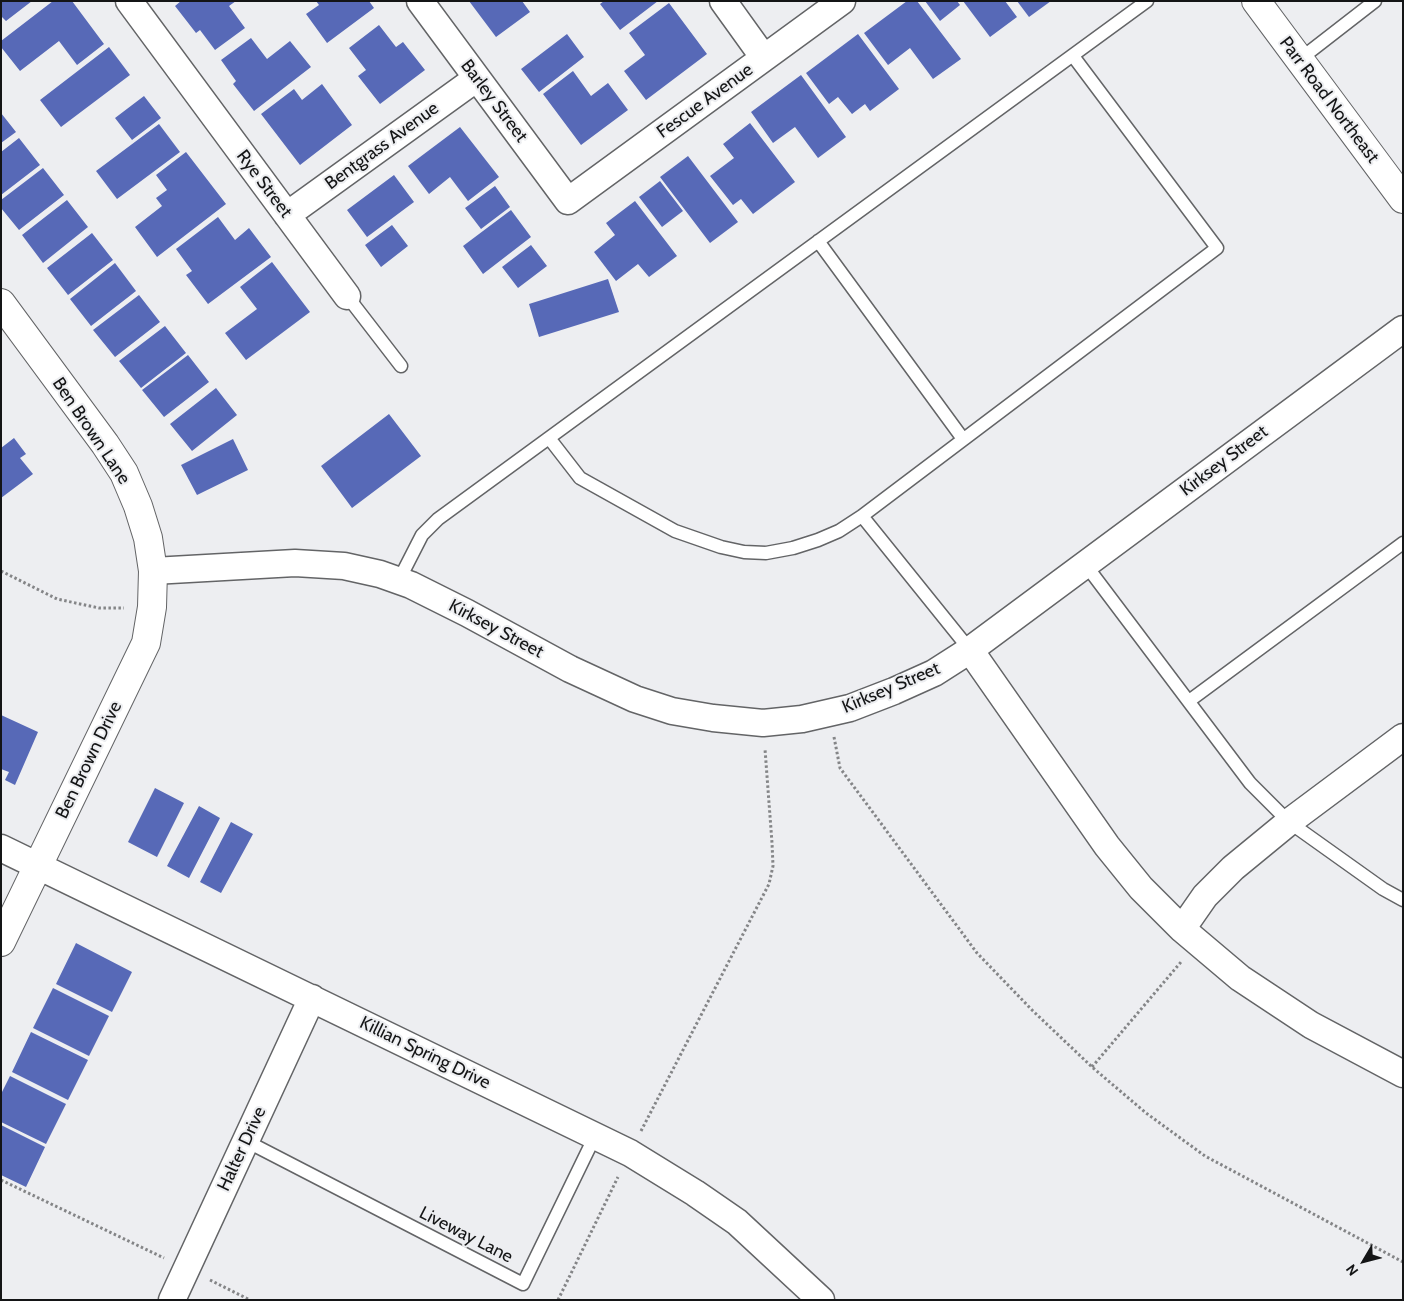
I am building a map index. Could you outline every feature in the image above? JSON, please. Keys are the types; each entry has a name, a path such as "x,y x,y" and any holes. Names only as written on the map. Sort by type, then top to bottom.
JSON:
{"street":[{"name":"Rye Street","path":"129,1 347,296"},
{"name":"Barley Street","path":"420,1 568,201"},
{"path":"723,1 764,58"},
{"name":"Fescue Avenue","path":"568,201 842,1"},
{"name":"Parr Road Northeast","path":"1256,1 1403,199"},
{"name":"Bentgrass Avenue","path":"287,215 476,78"},
{"name":"Ben Brown Lane","path":"1,304 105,444 124,473 138,506 148,538 153,571"},
{"name":"Kirksey Street","path":"153,571 296,563 344,566 399,580 411,585 570,669 635,699 672,711 713,718 763,723 830,713 850,708 934,673 970,650 1403,329"},
{"name":"Ben Brown Drive","path":"1,942 146,643 152,607 153,571"},
{"path":"970,650 1107,846 1141,888 1190,936 1240,978 1311,1025 1403,1074"},
{"path":"1190,936 1205,896 1233,868 1289,822 1403,737"},
{"name":"Killian Spring Drive","path":"1,848 630,1153 695,1193 737,1222 821,1300"},
{"name":"Halter Drive","path":"172,1300 312,998"}],"lane":[{"path":"399,580 422,535 438,519 1147,1"},
{"path":"1299,60 1375,1"},
{"path":"549,438 580,478 674,532 722,547 744,552 766,553 793,548 839,531 862,516 1217,248 1073,56"},
{"path":"818,241 963,439"},
{"name":"Rye Street","path":"347,296 401,366"},
{"path":"862,516 970,650"},
{"path":"1189,701 1403,543"},
{"path":"1085,564 1250,783 1289,822 1383,889 1403,900"},
{"name":"Liveway Lane","path":"246,1141 522,1284 595,1136"}],"path":[{"path":"1,571 56,599 99,608 152,607"},
{"path":"830,713 840,768 977,953 1033,1011 1092,1067 1146,1112 1205,1156 1403,1262"},
{"path":"558,1300 630,1153 769,884 773,866 763,723"},
{"path":"1092,1067 1190,936"},
{"path":"1,1180 250,1300"}],"building":[{"path":"1,1 32,1 6,21 1,16"},
{"path":"53,1 72,1 104,44 77,65 59,41 20,71 1,47 1,41"},
{"path":"181,1 236,1 229,6 245,28 215,50 200,30 196,33 175,6"},
{"path":"316,1 369,1 374,8 327,43 306,14 319,5"},
{"path":"469,1 522,1 530,12 496,37"},
{"path":"604,1 658,1 620,30 600,4"},
{"path":"907,1 917,1 961,59 933,79 910,48 888,65 864,33"},
{"path":"925,1 957,1 960,5 940,21"},
{"path":"963,1 1005,1 1017,17 990,37"},
{"path":"1017,1 1051,1 1029,17"},
{"path":"669,3 707,54 646,100 624,71 645,55 629,33"},
{"path":"379,25 396,47 403,42 425,70 380,104 358,76 366,70 349,48"},
{"path":"567,34 584,57 539,92 521,69"},
{"path":"858,34 899,89 870,111 865,104 852,114 838,97 829,104 806,73"},
{"path":"251,38 267,59 290,41 311,67 254,111 233,84 236,81 221,60"},
{"path":"109,47 130,75 61,127 40,100"},
{"path":"573,71 591,96 608,83 628,110 581,145 543,94"},
{"path":"801,75 846,137 818,158 795,127 773,143 751,112"},
{"path":"322,84 352,125 300,165 261,114 294,89 302,100"},
{"path":"144,96 161,118 132,140 115,118"},
{"path":"1,113 16,132 1,143"},
{"path":"750,123 795,182 753,214 741,199 733,205 710,176 734,158 723,144"},
{"path":"159,124 180,152 117,199 96,171"},
{"path":"460,127 499,177 468,201 450,177 429,194 408,166"},
{"path":"19,138 40,165 1,195 1,152"},
{"path":"186,152 226,204 157,257 135,227 162,206 156,198 167,190 156,175"},
{"path":"688,156 738,222 710,243 660,177"},
{"path":"43,168 64,195 19,230 1,208 1,200"},
{"path":"394,175 414,202 367,237 347,210"},
{"path":"660,181 683,211 662,227 639,197"},
{"path":"495,186 510,207 481,229 465,208"},
{"path":"67,200 88,227 43,263 22,235"},
{"path":"635,201 677,256 649,277 638,264 616,281 594,252 615,235 606,223"},
{"path":"511,210 531,237 483,274 463,246"},
{"path":"218,217 235,240 249,228 271,257 208,304 186,275 192,271 176,249"},
{"path":"392,225 408,246 381,267 365,245"},
{"path":"92,233 113,260 68,295 47,268"},
{"path":"531,245 547,266 518,288 502,267"},
{"path":"272,262 310,312 246,360 225,333 257,309 240,287"},
{"path":"115,263 136,291 91,326 70,299"},
{"path":"608,279 619,312 539,337 529,304"},
{"path":"139,295 160,322 115,357 93,330"},
{"path":"165,326 186,353 141,388 119,361"},
{"path":"188,355 209,382 164,417 142,390"},
{"path":"216,388 237,415 192,451 170,424"},
{"path":"389,414 421,456 352,508 321,466"},
{"path":"14,438 26,454 20,458 33,474 1,498 1,448"},
{"path":"233,439 248,470 197,495 181,465"},
{"path":"1,715 38,732 15,785 5,780 9,772 1,769"},
{"path":"155,788 184,803 157,857 128,842"},
{"path":"199,806 220,818 189,878 167,866"},
{"path":"231,822 253,834 221,893 200,882"},
{"path":"76,943 132,972 112,1012 56,984"},
{"path":"53,988 109,1016 89,1056 33,1028"},
{"path":"31,1032 88,1060 68,1100 12,1072"},
{"path":"10,1076 66,1104 46,1144 1,1122 1,1094"},
{"path":"1,1125 45,1147 26,1187 1,1175"}]}
